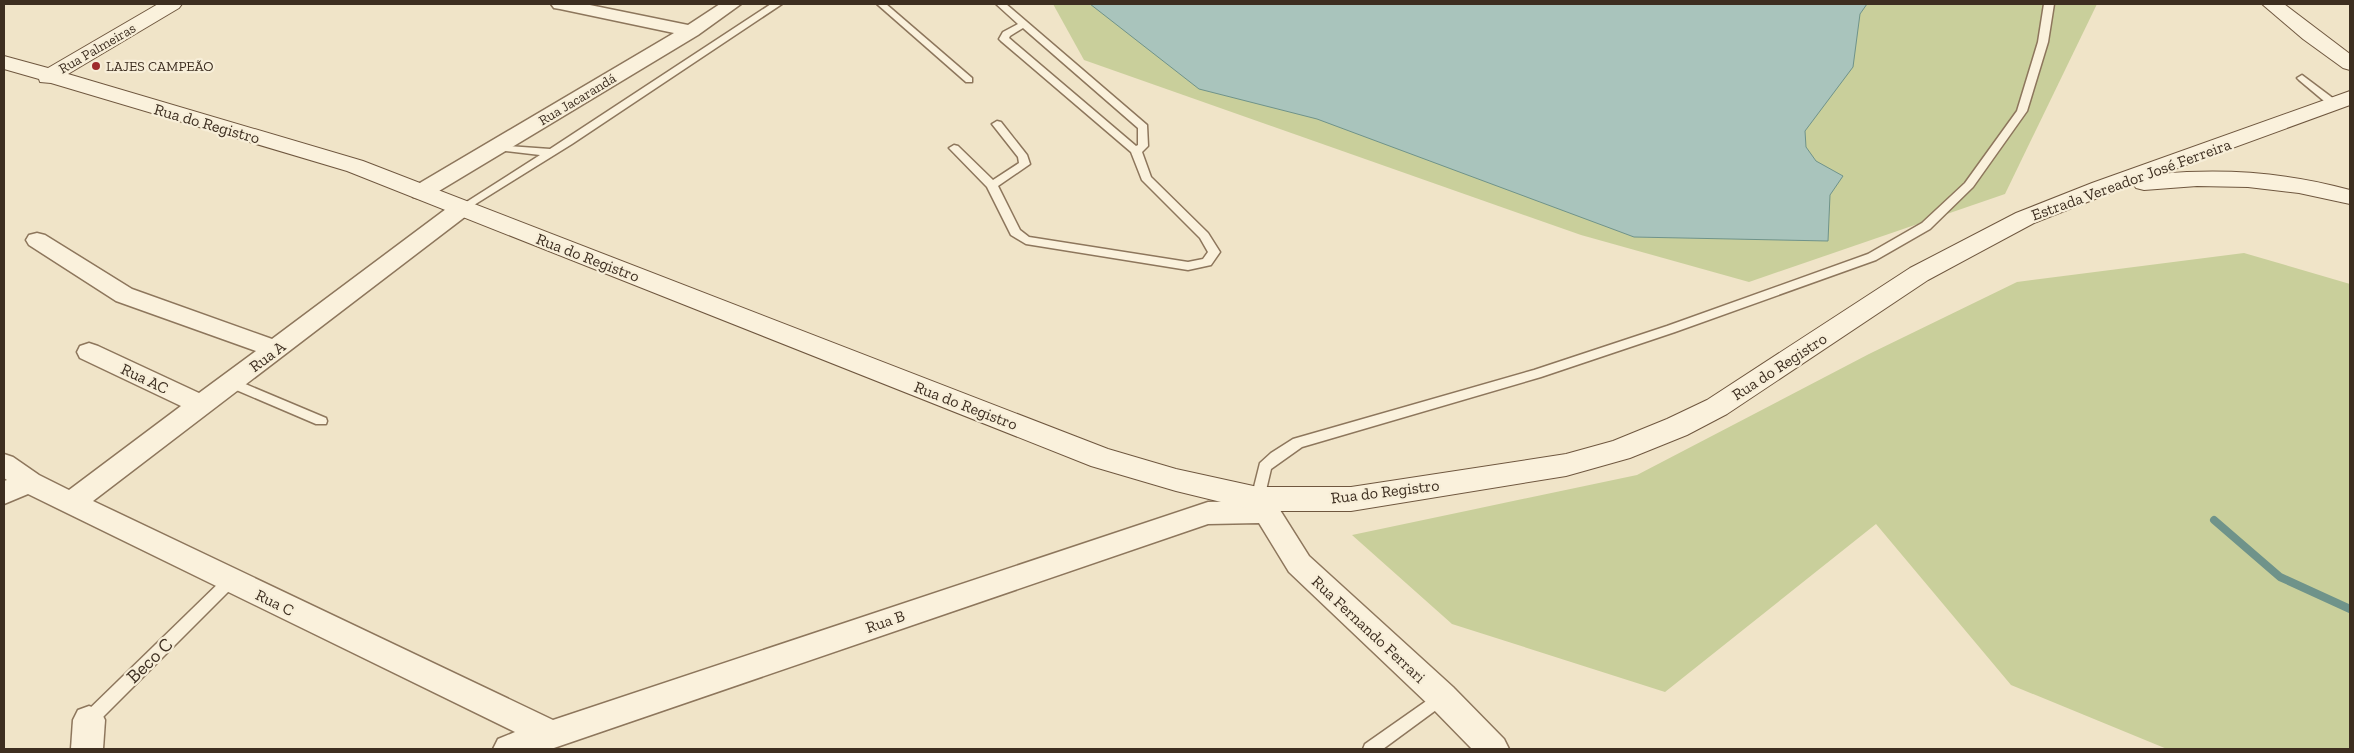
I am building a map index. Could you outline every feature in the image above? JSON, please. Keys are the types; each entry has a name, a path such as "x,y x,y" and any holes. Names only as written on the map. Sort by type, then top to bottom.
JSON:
{"main road":[{"name":"Rua Palmeiras","path":"26,70 143,4"},
{"name":"Rua Palmeiras","path":"26,70 172,4"},
{"path":"2272,4 2350,64"},
{"path":"2298,4 2344,39"},
{"name":"Rua do Registro","path":"26,70 355,166 1101,458 1262,506 1351,498 1566,465 1620,450 1717,407 1919,274"},
{"name":"Estrada Vereador José Ferreira","path":"1919,274 2025,218 2100,188 2342,101"},
{"path":"2100,188 2179,179 2226,177 2298,184 2350,197"}],"street":[{"path":"560,4 691,31"},
{"name":"Rua Jacarandá","path":"421,192 691,31 732,4"},
{"name":"Rua A","path":"71,504 462,208"},
{"path":"37,240 124,295 276,349"},
{"name":"Rua AC","path":"89,352 201,405"},
{"name":"Rua C","path":"4,464 16,487 71,504 550,734"},
{"name":"Rua Fernando Ferrari","path":"1262,506 1299,564 1442,697 1494,749"},
{"name":"Rua B","path":"508,749 1208,513 1262,506"}],"lane":[{"path":"462,208 682,68 777,4"},
{"path":"881,4 969,80"},
{"path":"1002,4 1142,127 1143,146 1136,151"},
{"path":"1262,506 1265,467 1276,457 1298,443 1537,374 1671,329 1872,257 1926,226 1969,184 2022,111 2043,42 2049,4"},
{"path":"954,148 992,186 1015,232 1026,240 1188,266 1207,262 1214,252 1204,236 1146,178 1136,151 1004,39 1006,34 1024,24"},
{"path":"2302,78 2342,101"},
{"path":"992,186 1025,164 1023,156 996,124"},
{"path":"496,147 534,152 552,152"},
{"path":"230,383 321,421"},
{"name":"Beco C","path":"88,734 231,580"},
{"path":"1370,749 1442,697"}],"green space":[{"path":"1053,4 2097,4 2005,194 1749,282 1581,235 1084,60"},
{"path":"2244,253 2350,284 2350,749 2167,749 2011,685 1876,524 1665,692 1452,624 1352,535 1637,475 1869,354 2017,282"}],"water":[{"path":"1090,4 1867,4 1860,14 1853,67 1805,131 1806,147 1816,161 1843,176 1830,195 1828,241 1634,237 1317,119 1199,89"}],"waterway":[{"path":"2214,520 2280,577 2350,609"}],"place":[{"name":"LAJES CAMPEÃO","path":"96,66"}]}
